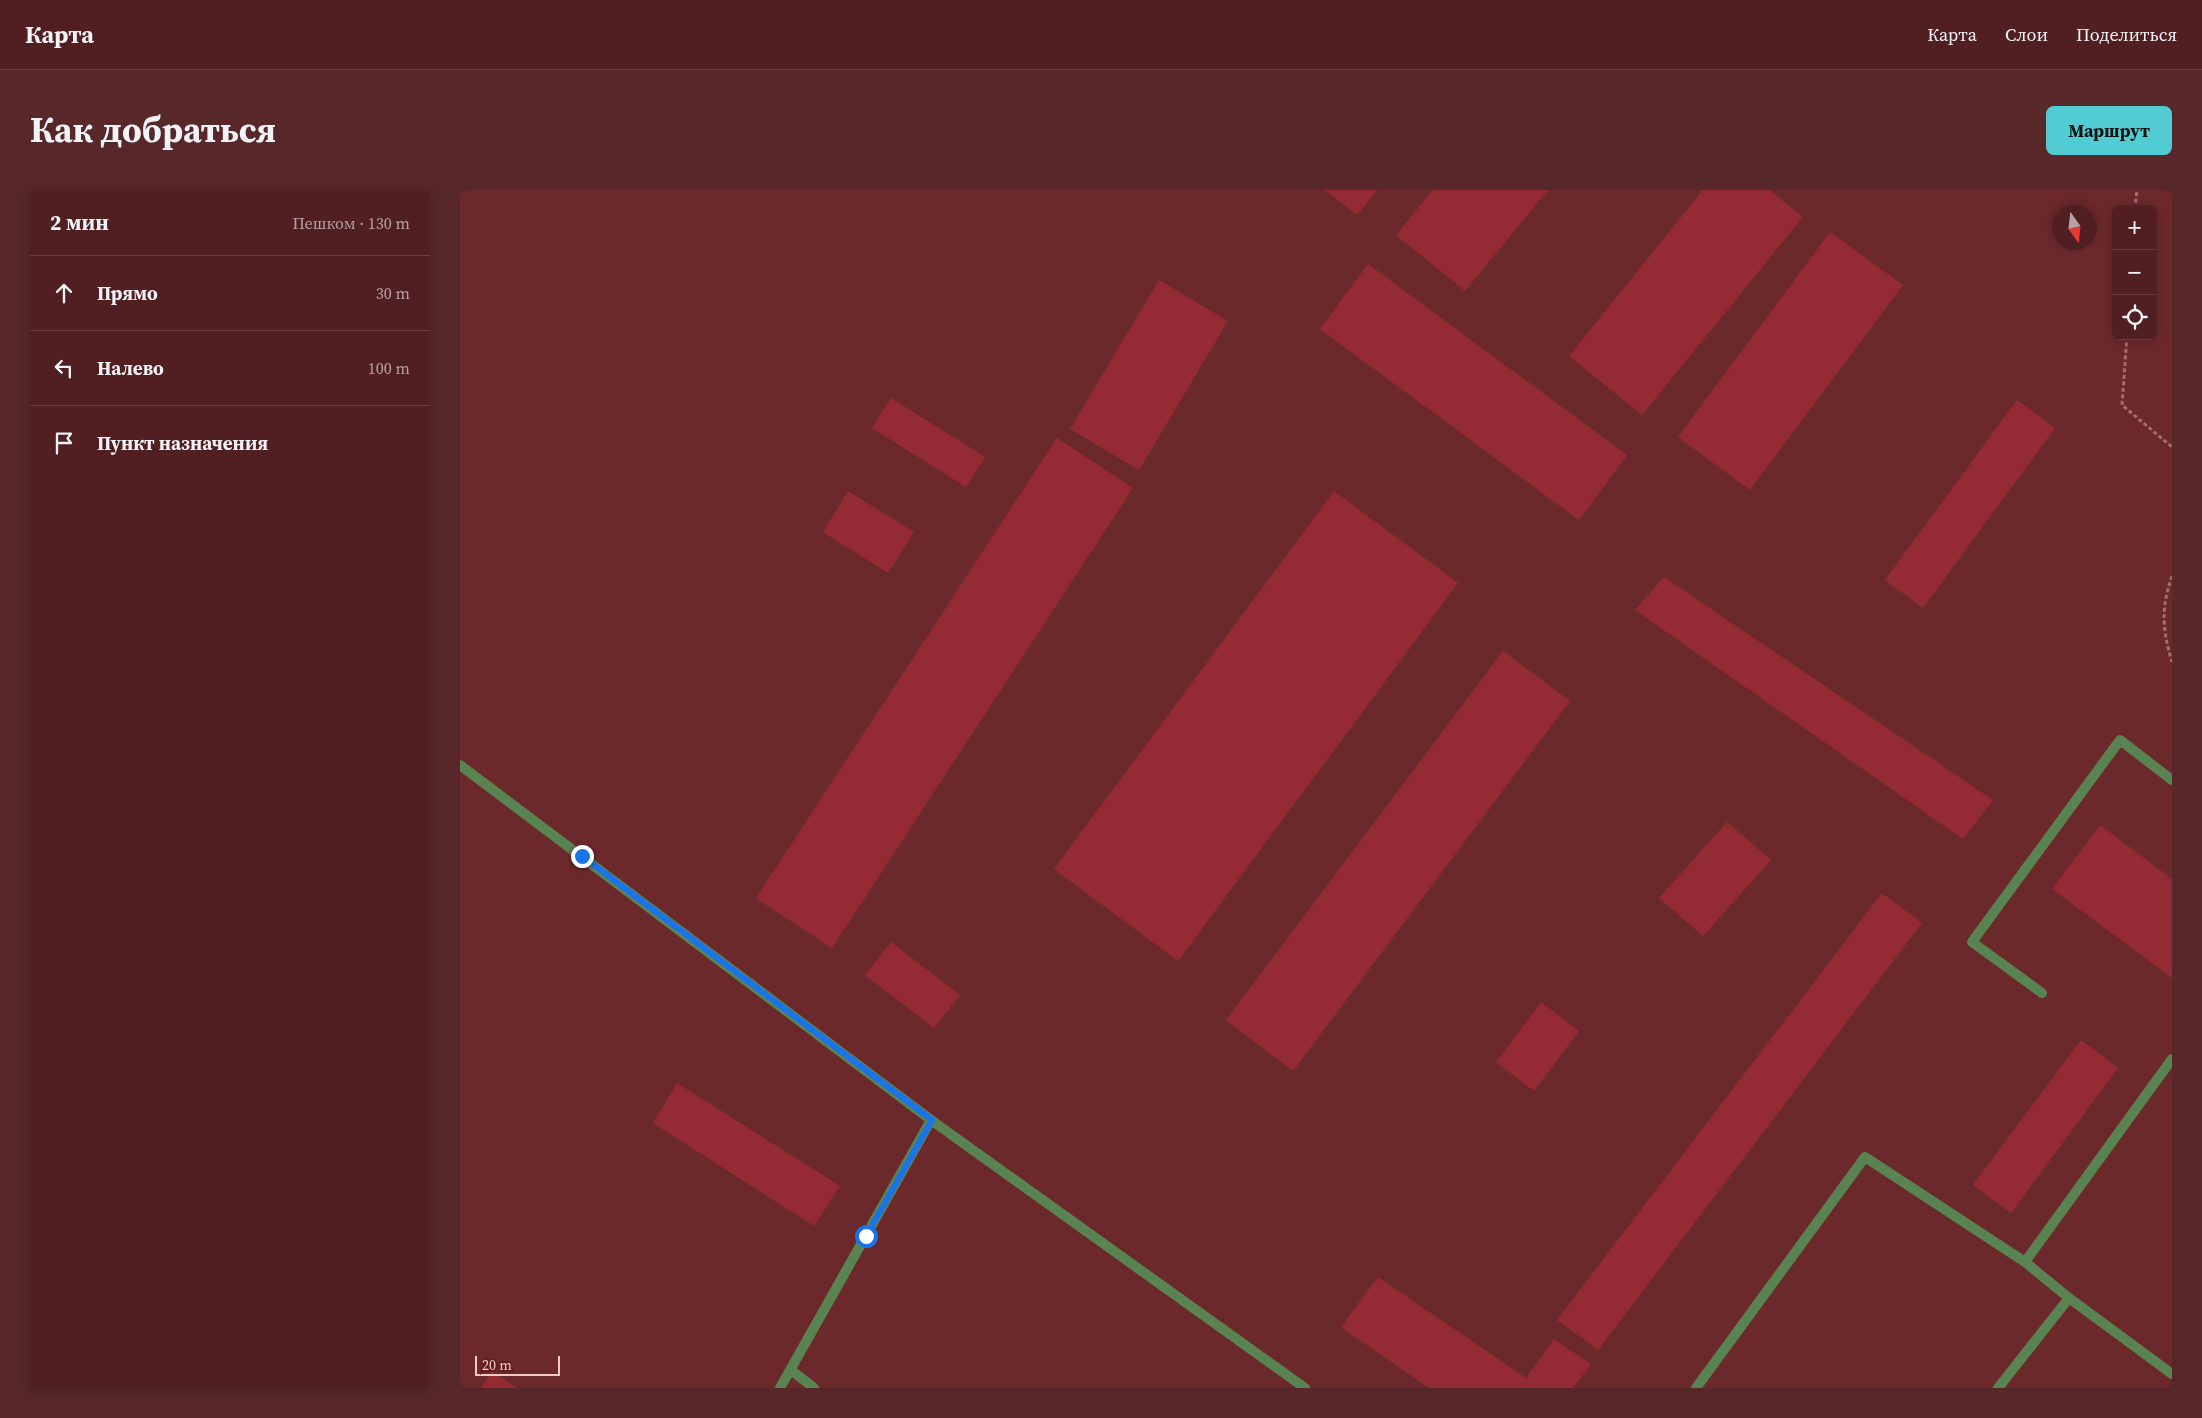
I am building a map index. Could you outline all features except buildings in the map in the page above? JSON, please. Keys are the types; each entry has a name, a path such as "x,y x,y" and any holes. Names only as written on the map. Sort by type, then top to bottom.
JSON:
{"lane":[{"path":"2042,993 1972,942 2120,740 2172,780"},
{"path":"460,765 932,1120 1305,1388"},
{"path":"2025,1262 2172,1059"},
{"path":"780,1388 932,1120"},
{"path":"1696,1388 1865,1157 2025,1262 2069,1298 2172,1374"},
{"path":"1998,1388 2069,1298"},
{"path":"791,1370 814,1388"}],"path":[{"path":"2135,205 2136,190"},
{"path":"2127,340 2122,405 2172,447"},
{"path":"2172,576 2164,601 2164,636 2172,662"}],"route":[{"path":"582,856 932,1120 866,1236"}]}
